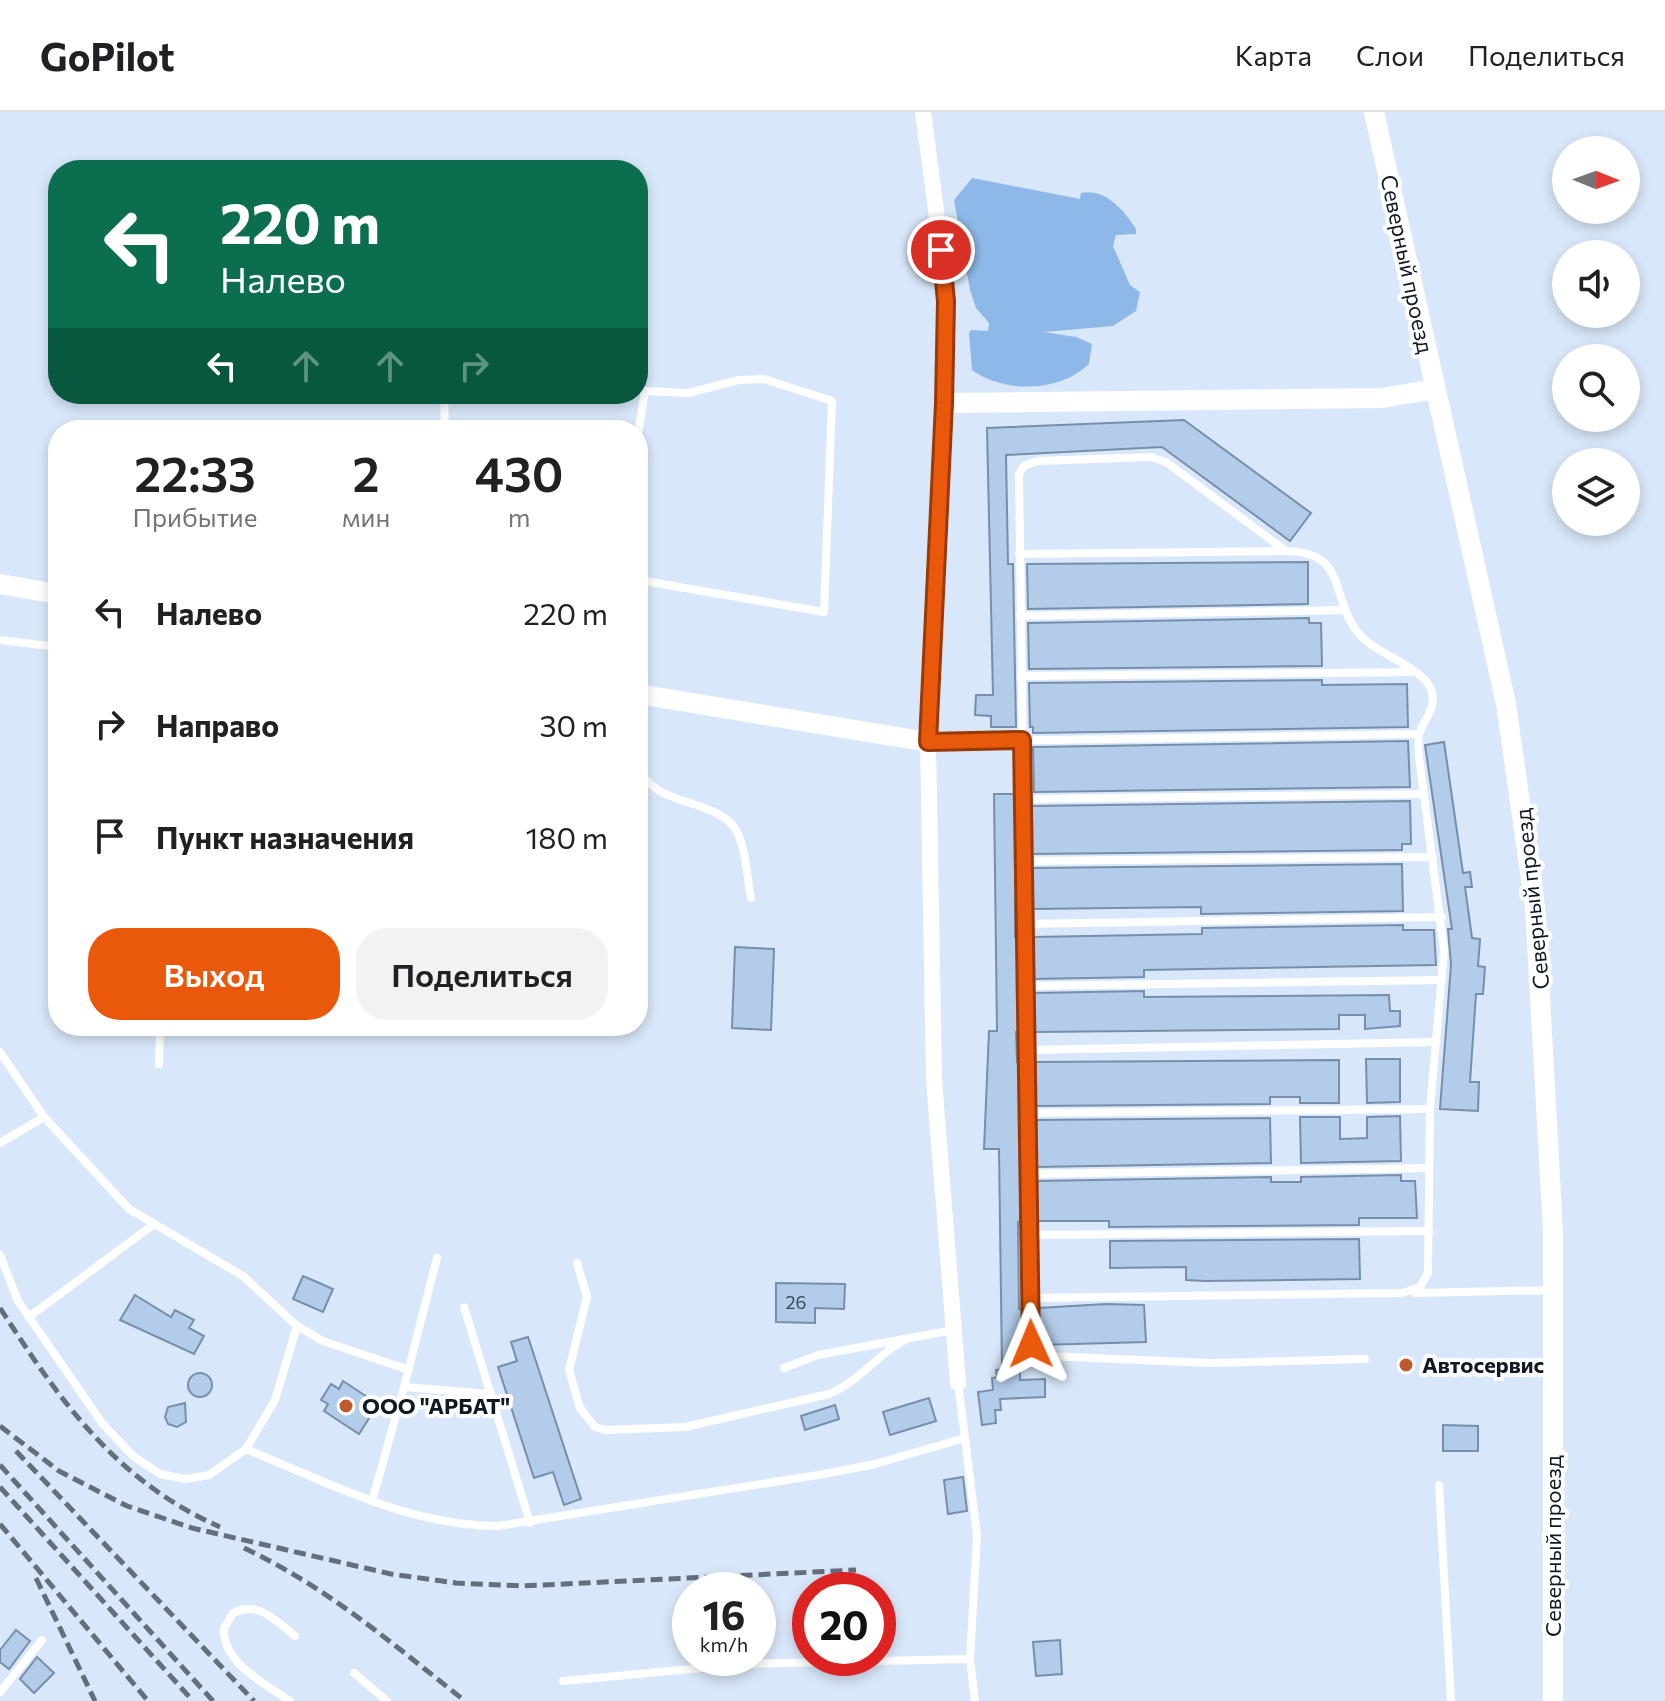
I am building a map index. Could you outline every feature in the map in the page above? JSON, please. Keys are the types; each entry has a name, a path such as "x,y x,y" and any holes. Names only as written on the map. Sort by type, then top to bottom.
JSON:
{"street":[{"path":"923,112 945,278 944,403 928,742 934,1080 958,1383"},
{"name":"Северный проезд","path":"1374,112 1506,704 1526,826 1548,1097 1553,1290 1553,1701"},
{"path":"944,403 1382,398 1435,389"},
{"path":"0,584 48,592"},
{"path":"648,696 928,742"}],"lane":[{"path":"648,390 688,393 739,380 764,379 832,401 824,612 648,582"},
{"path":"1286,551 1166,462 1151,457 1038,461 1024,466 1019,474 1031,1344 1047,1356 1209,1363 1365,1359"},
{"path":"1019,554 1305,552 1322,558 1335,578 1345,610 1369,644 1427,681 1433,698 1428,719 1419,734 1424,794 1442,917 1442,980 1430,1109 1429,1231 1424,1282 1420,1287 1402,1293"},
{"path":"1020,616 1345,610"},
{"path":"0,640 48,646"},
{"path":"1021,676 1414,671"},
{"path":"928,742 1419,734"},
{"path":"648,781 652,787 719,817 735,829 751,898"},
{"path":"1023,799 1424,794"},
{"path":"1024,861 1433,857"},
{"path":"1025,924 1442,917"},
{"path":"1026,986 1442,980"},
{"path":"159,1064 160,1036"},
{"path":"1027,1050 1435,1042"},
{"path":"0,1052 44,1117 129,1209 243,1276 297,1326 323,1341 409,1370"},
{"path":"1028,1113 1430,1109"},
{"path":"0,1143 44,1117"},
{"path":"1029,1174 1429,1168"},
{"path":"29,1317 154,1224"},
{"path":"1029,1235 1429,1231"},
{"path":"0,1255 18,1301 102,1423 133,1456 160,1474 185,1479 209,1475 246,1449 275,1400 297,1326"},
{"path":"372,1501 437,1258"},
{"path":"577,1263 587,1297 569,1370 586,1419 605,1430 685,1427 829,1394 850,1383 878,1356 909,1338"},
{"path":"1030,1298 1553,1290"},
{"path":"464,1307 530,1523"},
{"path":"784,1368 818,1355 953,1330"},
{"path":"958,1383 977,1535 970,1659 975,1701"},
{"path":"404,1387 491,1394"},
{"path":"246,1449 372,1501 457,1524 498,1526 837,1472 965,1438"},
{"path":"1439,1485 1451,1701"},
{"path":"290,1701 230,1654 224,1628 233,1613 253,1608 266,1613 295,1636"},
{"path":"0,1692 42,1640"},
{"path":"563,1681 745,1664 970,1659"},
{"path":"354,1673 387,1701"}],"shaded area":[{"path":"972,178 1080,199 1081,193 1098,194 1120,208 1136,229 1136,234 1116,235 1113,246 1130,285 1140,292 1136,311 1113,326 1044,332 1076,337 1092,344 1089,364 1077,374 1047,385 1015,386 985,378 972,370 969,333 971,330 988,331 989,323 976,308 970,290 954,200"}],"building":[{"path":"1184,420 1311,513 1290,541 1162,447 1006,455 1008,564 1013,564 1016,727 991,727 991,716 975,715 976,695 993,695 987,428"},
{"path":"1308,562 1308,604 1028,609 1027,564"},
{"path":"1309,618 1309,623 1321,623 1322,666 1029,669 1028,623"},
{"path":"1322,680 1322,685 1407,684 1408,727 1033,733 1033,727 1030,727 1029,683"},
{"path":"1408,741 1410,787 1034,792 1033,747"},
{"path":"1444,742 1463,873 1470,872 1472,887 1465,887 1472,938 1480,939 1478,966 1485,967 1483,994 1476,994 1470,1082 1479,1082 1478,1111 1440,1109 1451,965 1448,929 1452,929 1425,745"},
{"path":"994,794 1016,794 1015,937 1018,937 1020,1032 1016,1032 1017,1062 1020,1062 1022,1222 1018,1222 1019,1309 1024,1309 1020,1380 1045,1379 1045,1397 1000,1399 1001,1410 995,1410 996,1423 982,1425 978,1392 993,1390 992,1378 997,1377 996,1370 1002,1369 999,1149 984,1149 989,1031 997,1031"},
{"path":"1410,801 1411,844 1402,844 1402,850 1031,854 1031,806"},
{"path":"1402,864 1403,911 1201,914 1201,907 1032,909 1031,868"},
{"path":"1403,925 1403,930 1434,930 1436,965 1144,970 1144,977 1033,979 1032,937 1202,934 1202,928"},
{"path":"735,947 774,949 771,1030 732,1028"},
{"path":"1144,991 1144,997 1389,995 1390,1011 1400,1011 1400,1026 1365,1029 1365,1015 1339,1015 1339,1029 1034,1032 1033,993"},
{"path":"1366,1059 1400,1059 1400,1102 1367,1103"},
{"path":"1339,1060 1339,1103 1300,1103 1300,1097 1270,1097 1270,1104 1035,1106 1034,1062"},
{"path":"1400,1116 1401,1161 1301,1163 1300,1117 1340,1117 1340,1139 1367,1138 1367,1117"},
{"path":"1270,1118 1271,1163 1036,1167 1035,1120"},
{"path":"1401,1175 1401,1181 1415,1181 1417,1218 1359,1218 1359,1225 1109,1227 1109,1221 1036,1221 1036,1181 1271,1177 1271,1182 1301,1182 1301,1177"},
{"path":"1359,1239 1360,1279 1206,1281 1186,1280 1186,1267 1110,1268 1110,1241"},
{"path":"303,1276 333,1289 323,1312 293,1299"},
{"path":"776,1283 845,1284 844,1309 815,1308 815,1323 776,1322"},
{"path":"135,1295 171,1317 175,1310 194,1320 189,1328 204,1336 194,1354 120,1320"},
{"path":"1144,1305 1146,1342 1039,1345 1038,1308"},
{"path":"528,1337 581,1499 564,1505 553,1472 534,1478 498,1367 517,1361 511,1342"},
{"path":"200,1373 208,1377 212,1385 208,1393 200,1397 192,1393 188,1385 192,1377"},
{"path":"343,1381 378,1404 359,1434 324,1411 328,1404 321,1400 331,1384 339,1389"},
{"path":"929,1398 936,1421 890,1435 883,1412"},
{"path":"185,1403 186,1422 177,1427 168,1424 165,1417 168,1407"},
{"path":"835,1405 839,1419 805,1430 801,1416"},
{"path":"1443,1425 1478,1426 1478,1451 1443,1451"},
{"path":"963,1477 967,1511 948,1514 944,1480"},
{"path":"16,1630 30,1641 9,1669 0,1662 0,1650"},
{"path":"1060,1640 1062,1674 1036,1676 1033,1642"},
{"path":"37,1657 54,1673 34,1693 20,1679"}],"railway":[{"path":"0,1308 69,1406 121,1462 183,1508 220,1527"},
{"path":"0,1426 59,1471 127,1506 192,1528 391,1574 456,1583 522,1586 856,1570"},
{"path":"16,1451 254,1701"},
{"path":"0,1465 213,1701"},
{"path":"0,1487 193,1701"},
{"path":"0,1524 148,1701"},
{"path":"244,1548 332,1599 465,1701"},
{"path":"36,1578 95,1701"}],"place":[{"name":"Автосервис","path":"1406,1365"},
{"name":"ООО \"АРБАТ\"","path":"346,1406"}],"route":[{"path":"941,250 946,301 944,403 928,742 1022,740 1031,1344"}]}
